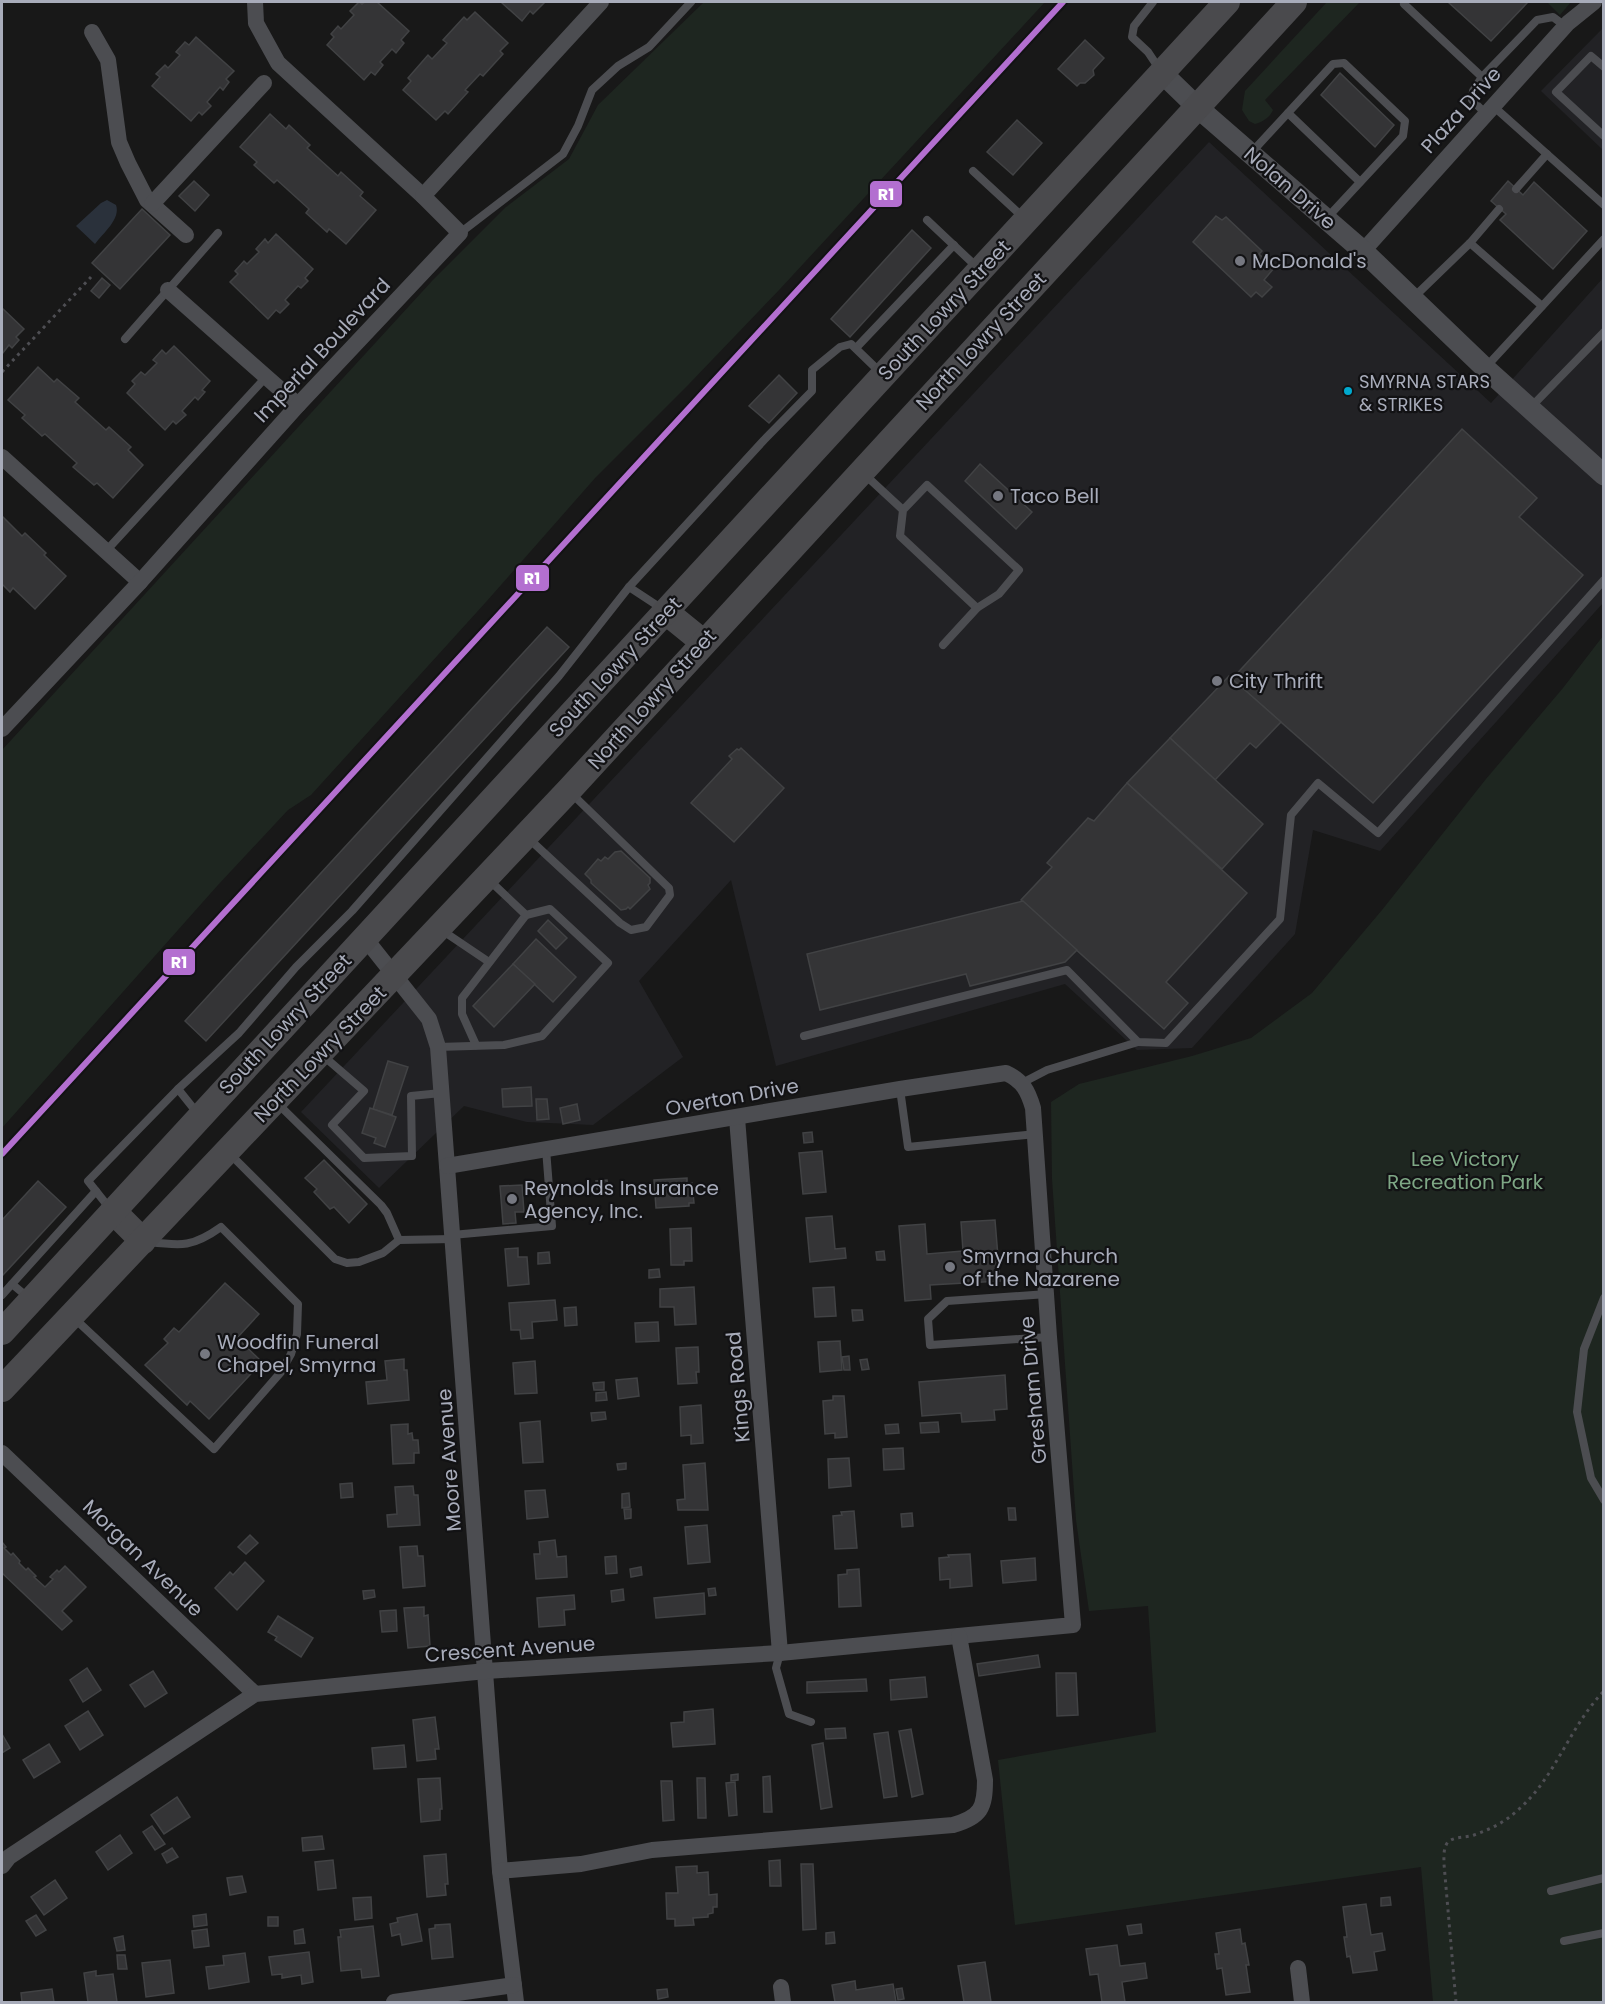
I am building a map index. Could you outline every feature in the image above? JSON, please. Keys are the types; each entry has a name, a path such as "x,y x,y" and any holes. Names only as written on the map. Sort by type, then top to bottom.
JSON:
{"main road":[{"name":"South Lowry Street","path":"2,1332 31,1300 60,1251 112,1212 1227,2"},
{"name":"North Lowry Street","path":"2,1389 569,790 1294,2"},
{"path":"666,612 703,642"},
{"path":"112,1212 143,1241"}],"street":[{"path":"255,2 256,23 278,63 460,233"},
{"path":"423,196 601,2"},
{"name":"Plaza Drive","path":"1363,251 1565,26 1594,2"},
{"path":"92,32 108,60 119,142 147,200 186,236"},
{"name":"Nolan Drive","path":"1162,73 1197,107 1363,251 1485,368 1604,475"},
{"path":"152,204 264,83"},
{"name":"Imperial Boulevard","path":"2,729 140,582 298,405 460,233"},
{"path":"168,290 298,405"},
{"path":"2,457 140,582"},
{"name":"Moore Avenue","path":"364,937 429,1018 438,1047 500,1871 516,2002"},
{"name":"Overton Drive","path":"447,1166 1006,1073 1022,1083"},
{"name":"Gresham Drive","path":"1022,1083 1029,1093 1034,1108 1049,1337 1073,1625"},
{"name":"Kings Road","path":"737,1118 780,1653"},
{"name":"Morgan Avenue","path":"2,1454 255,1694"},
{"name":"Crescent Avenue","path":"2,1866 9,1857 255,1694 486,1671 780,1653 1073,1625"},
{"path":"500,1871 581,1864 652,1850 954,1825 966,1821 978,1814 985,1799 985,1780 959,1636"},
{"path":"1298,1968 1302,2002"},
{"path":"394,2002 514,1985"}],"lane":[{"path":"460,233 563,154 578,126 592,90 618,66 649,47 691,2"},
{"path":"1153,2 1134,26 1132,38 1148,52 1162,73"},
{"path":"1404,4 1482,77"},
{"path":"1565,26 1553,17 1537,20 1482,77 1473,91 1472,100 1490,110 1547,154 1604,205"},
{"path":"1604,67 1591,56 1556,92 1604,136"},
{"path":"1250,153 1333,64 1344,63 1405,121 1403,136 1326,219"},
{"path":"1288,113 1360,182"},
{"path":"1516,189 1547,154"},
{"path":"973,171 1026,220"},
{"path":"1413,299 1470,243 1499,208"},
{"path":"927,220 981,270"},
{"path":"125,339 218,232"},
{"path":"1485,368 1604,239"},
{"path":"1470,243 1542,306"},
{"path":"856,348 954,245"},
{"path":"1530,408 1604,332"},
{"path":"112,1212 88,1181 178,1089 239,1033 445,807 560,676 629,587 812,391 812,370 840,347 851,344 884,375"},
{"path":"106,551 266,377"},
{"path":"861,471 903,510"},
{"path":"943,645 977,608 999,594 1019,570 927,485 903,510 900,536 977,608"},
{"path":"1022,1083 1047,1070 1138,1042 1166,1043 1280,919 1291,814 1318,783 1378,833 1604,580"},
{"path":"629,587 666,612"},
{"path":"525,835 620,923 631,930 646,927 670,895 669,888 569,790"},
{"path":"486,877 526,915"},
{"path":"438,1047 504,1045 542,1036 608,963 550,909 526,915 462,998 462,1014 476,1045"},
{"path":"439,928 489,963"},
{"path":"804,1036 1067,970 1138,1042"},
{"path":"321,1053 364,1091 332,1125 364,1158 412,1156 411,1096 441,1094"},
{"path":"178,1089 200,1116"},
{"path":"900,1089 908,1148 1036,1134"},
{"path":"275,1101 381,1205 399,1240"},
{"path":"227,1152 335,1259 347,1263 359,1262 383,1253 399,1240 452,1237 552,1226 546,1149"},
{"path":"2,1295 12,1284 60,1251 96,1191"},
{"path":"72,1315 214,1449 281,1372 291,1354 297,1334 298,1304 221,1227 204,1239 179,1246 143,1241"},
{"path":"12,1284 31,1300"},
{"path":"1047,1294 947,1301 928,1319 930,1345 1049,1337"},
{"path":"1604,1298 1584,1349 1577,1412 1591,1479 1604,1500"},
{"path":"780,1653 776,1668 789,1714 811,1722"},
{"path":"1551,1891 1604,1878"},
{"path":"1563,1941 1604,1933"}],"path":[{"path":"2,372 91,277"},
{"path":"1456,2002 1444,1848 1454,1839 1471,1836 1495,1827 1533,1797 1562,1754 1591,1704 1604,1691"}],"shaded area":[{"path":"1603,28 1603,150 1541,91"},
{"path":"1209,142 1491,403 1603,278 1603,603 1380,851 1313,830 1295,934 1192,1048 1137,1050 1065,984 776,1066 731,880 639,981 683,1057 593,1125 527,1122 464,1106 379,1188 301,1112"},
{"path":"107,200 116,205 116,215 114,221 95,244 76,226"}],"green space":[{"path":"704,2 1045,2 780,289 596,477 311,795 288,810 218,885 2,1128 2,750 432,281 506,207 569,159 598,105"},
{"path":"1327,2 1360,2 1265,100 1273,110 1268,117 1255,124 1249,121 1242,110 1245,91"},
{"path":"1547,2 1571,2 1560,15"},
{"name":"Lee Victory Recreation Park","path":"1603,636 1603,2002 1433,2002 1421,1867 1015,1925 998,1760 1156,1732 1148,1606 1089,1611 1076,1520 1052,1179 1051,1102 1079,1084 1192,1056 1251,1038 1312,993 1563,688"}],"building":[{"path":"359,2 362,4 377,2 409,31 401,40 404,43 396,53 392,49 380,62 383,65 375,75 371,72 364,80 327,45 334,37 331,34 338,26 341,29 354,15 350,11"},
{"path":"501,2 545,2 533,14 530,11 522,21"},
{"path":"1448,2 1528,2 1491,41"},
{"path":"475,12 508,43 500,51 503,54 483,76 480,74 465,90 468,92 448,114 445,111 436,120 403,90 411,81 408,78 428,55 432,59 447,43 443,40 464,17 467,20"},
{"path":"196,37 234,71 226,79 229,82 223,90 220,87 207,102 211,106 202,115 199,112 191,121 152,86 160,77 156,74 165,65 168,68 180,55 176,52 185,42 189,45"},
{"path":"1085,40 1104,58 1093,70 1094,75 1085,83 1077,86 1058,69"},
{"path":"1340,73 1394,125 1375,147 1321,95"},
{"path":"270,114 286,129 289,125 310,145 307,148 338,176 341,172 363,192 360,196 376,210 346,244 329,229 327,232 306,213 309,209 277,180 274,183 254,165 257,162 240,147"},
{"path":"1017,120 1042,143 1013,175 987,152"},
{"path":"194,181 209,195 195,211 179,196"},
{"path":"1508,181 1523,195 1534,182 1587,231 1553,269 1500,220 1506,214 1491,201"},
{"path":"142,209 170,235 120,289 92,263"},
{"name":"McDonald's","path":"1216,216 1222,220 1226,217 1262,251 1259,254 1274,268 1264,280 1272,287 1262,297 1256,292 1251,297 1193,242"},
{"path":"912,230 931,248 850,337 831,319"},
{"path":"276,234 313,269 305,278 308,281 301,288 298,286 285,300 289,304 280,313 276,310 268,319 230,282 238,274 235,271 244,261 247,264 259,252 256,249 265,239 268,243"},
{"path":"102,278 110,285 99,298 91,291"},
{"path":"2,308 24,329 16,337 19,340 12,348 9,345 2,354"},
{"path":"174,346 210,381 202,390 205,392 198,400 195,397 182,411 186,415 176,424 173,421 165,430 127,393 135,384 132,381 141,372 145,375 157,363 153,360 162,350 166,354"},
{"path":"38,367 54,382 57,379 79,398 75,402 106,430 109,427 131,447 128,450 143,465 113,498 97,483 94,485 73,467 77,463 45,434 42,436 22,418 25,415 8,400"},
{"path":"779,375 797,393 769,423 749,406"},
{"path":"1462,429 1537,498 1519,517 1583,575 1373,803 1232,679"},
{"name":"Taco Bell","path":"980,464 1032,512 1016,529 965,481"},
{"path":"2,516 22,536 25,533 66,576 35,609 13,588 10,592 2,584"},
{"path":"547,627 569,647 206,1041 185,1021"},
{"path":"1229,676 1281,722 1256,748 1250,743 1215,780 1170,738"},
{"path":"1170,738 1263,824 1222,869 1127,783"},
{"path":"741,748 784,788 734,842 691,803 732,759 729,756"},
{"path":"1127,783 1247,893 1166,982 1188,1003 1164,1029 1021,900 1052,867 1047,863 1088,818 1094,821"},
{"path":"621,851 650,878 648,885 650,889 630,909 628,907 621,910 591,883 585,874 598,859 601,861 605,857 608,859 615,852"},
{"path":"1023,901 1077,950 1065,962 970,986 966,974 820,1010 807,954"},
{"path":"548,920 567,938 556,949 538,931"},
{"path":"536,939 576,977 553,1002 513,964"},
{"path":"513,964 535,984 494,1027 473,1006"},
{"path":"388,1061 408,1067 392,1115 373,1109"},
{"path":"531,1087 532,1106 503,1107 502,1089"},
{"path":"536,1099 547,1099 549,1119 537,1120"},
{"path":"577,1104 580,1120 563,1124 560,1108"},
{"path":"370,1108 396,1117 385,1147 374,1143 376,1138 362,1133"},
{"path":"812,1132 813,1142 804,1143 803,1133"},
{"path":"822,1151 826,1192 803,1194 799,1153"},
{"path":"324,1160 367,1204 349,1223 334,1207 330,1209 314,1192 317,1189 305,1178"},
{"path":"687,1178 687,1183 692,1183 694,1203 689,1203 689,1206 656,1208 654,1180"},
{"path":"607,1180 608,1188 597,1189 596,1181"},
{"path":"38,1181 66,1207 2,1276 2,1220"},
{"name":"Reynolds Insurance Agency, Inc.","path":"522,1185 524,1212 515,1212 516,1223 503,1224 500,1186"},
{"path":"832,1216 835,1249 845,1248 846,1258 810,1262 806,1218"},
{"name":"Smyrna Church of the Nazarene","path":"995,1220 1000,1281 930,1285 931,1299 905,1301 899,1226 925,1224 927,1254 963,1251 961,1222"},
{"path":"691,1228 692,1261 684,1261 684,1265 671,1265 670,1229"},
{"path":"518,1248 518,1257 527,1257 529,1284 508,1286 505,1249"},
{"path":"884,1251 885,1260 877,1260 876,1252"},
{"path":"549,1252 550,1263 538,1264 538,1253"},
{"path":"659,1269 660,1277 649,1278 649,1270"},
{"name":"Woodfin Funeral Chapel, Smyrna","path":"225,1283 259,1314 237,1338 262,1362 209,1419 190,1401 187,1405 145,1365 168,1343 164,1339 174,1328 179,1332"},
{"path":"694,1287 696,1324 675,1325 674,1307 660,1307 660,1289"},
{"path":"834,1287 836,1316 815,1317 813,1288"},
{"path":"555,1300 557,1320 532,1322 533,1338 521,1339 520,1330 511,1330 509,1303"},
{"path":"576,1307 577,1325 565,1326 564,1308"},
{"path":"852,1310 862,1310 863,1320 853,1321"},
{"path":"658,1322 659,1341 636,1342 635,1323"},
{"path":"840,1341 842,1370 820,1372 818,1342"},
{"path":"698,1347 697,1383 678,1384 676,1348"},
{"path":"849,1356 850,1370 844,1370 842,1357"},
{"path":"404,1359 409,1400 368,1404 366,1382 387,1380 385,1361"},
{"path":"867,1359 869,1369 862,1370 860,1360"},
{"path":"535,1361 537,1393 515,1394 513,1363"},
{"path":"1005,1375 1007,1409 994,1410 995,1420 962,1422 961,1413 922,1416 919,1382"},
{"path":"637,1378 639,1396 618,1399 616,1380"},
{"path":"604,1382 604,1390 594,1390 593,1383"},
{"path":"606,1392 607,1400 596,1401 596,1393"},
{"path":"833,1396 844,1396 847,1437 835,1438 835,1433 825,1434 823,1401 833,1400"},
{"path":"701,1405 703,1443 691,1444 691,1435 681,1436 680,1407"},
{"path":"605,1412 606,1419 592,1421 591,1413"},
{"path":"540,1421 543,1462 523,1463 520,1423"},
{"path":"938,1422 939,1432 921,1433 920,1423"},
{"path":"408,1424 408,1434 412,1433 413,1440 418,1440 419,1453 414,1453 414,1463 393,1464 391,1425"},
{"path":"898,1424 899,1433 886,1434 885,1425"},
{"path":"903,1448 904,1469 884,1470 883,1449"},
{"path":"849,1458 851,1486 829,1488 828,1459"},
{"path":"626,1463 626,1469 618,1470 617,1464"},
{"path":"705,1463 708,1510 678,1510 677,1500 685,1499 683,1465"},
{"path":"352,1483 353,1497 341,1498 340,1484"},
{"path":"413,1486 414,1495 418,1495 420,1525 388,1527 387,1515 397,1514 395,1487"},
{"path":"545,1490 548,1517 527,1519 525,1491"},
{"path":"629,1493 630,1507 622,1508 622,1494"},
{"path":"1008,1508 1015,1508 1016,1520 1009,1520"},
{"path":"624,1509 631,1509 631,1518 625,1519"},
{"path":"854,1511 857,1548 835,1549 833,1516 842,1515 841,1512"},
{"path":"912,1513 913,1526 902,1527 901,1514"},
{"path":"707,1525 710,1562 688,1564 685,1527"},
{"path":"250,1535 258,1543 246,1554 238,1547"},
{"path":"555,1540 557,1557 566,1556 567,1577 536,1579 534,1554 540,1554 539,1542"},
{"path":"2,1542 6,1547 4,1548 11,1555 13,1553 20,1561 19,1563 26,1570 28,1568 45,1587 53,1579 50,1577 65,1566 86,1587 62,1611 72,1621 62,1630 2,1573"},
{"path":"417,1546 418,1556 423,1556 425,1586 403,1588 400,1547"},
{"path":"970,1554 972,1586 950,1588 950,1579 940,1580 939,1558 949,1557 948,1555"},
{"path":"616,1556 617,1573 606,1574 605,1557"},
{"path":"1035,1558 1036,1580 1003,1583 1001,1561"},
{"path":"245,1562 264,1581 237,1610 215,1588 230,1572 233,1575"},
{"path":"641,1567 642,1575 631,1577 630,1569"},
{"path":"859,1569 861,1606 839,1607 838,1575 847,1574 847,1570"},
{"path":"715,1588 716,1595 709,1596 708,1589"},
{"path":"623,1589 624,1600 612,1602 611,1591"},
{"path":"374,1590 375,1597 364,1599 363,1591"},
{"path":"704,1593 705,1614 656,1618 654,1598"},
{"path":"574,1595 575,1609 564,1610 565,1625 539,1627 537,1598"},
{"path":"424,1607 424,1616 428,1615 430,1646 408,1648 404,1608"},
{"path":"396,1610 397,1631 382,1632 380,1611"},
{"path":"278,1616 313,1638 301,1657 275,1640 277,1637 268,1632"},
{"path":"1038,1655 1040,1667 979,1676 977,1664"},
{"path":"87,1668 101,1690 83,1702 70,1680"},
{"path":"153,1671 167,1693 145,1707 130,1685"},
{"path":"1056,1673 1076,1673 1078,1715 1057,1716"},
{"path":"925,1677 927,1697 891,1700 890,1680"},
{"path":"866,1679 867,1691 807,1693 807,1682"},
{"path":"713,1709 715,1744 673,1747 671,1723 684,1722 684,1712"},
{"path":"88,1711 103,1735 80,1750 65,1726"},
{"path":"435,1717 439,1749 435,1749 436,1759 417,1761 413,1720"},
{"path":"845,1728 846,1738 826,1739 825,1729"},
{"path":"911,1729 923,1794 912,1797 899,1731"},
{"path":"888,1732 897,1796 884,1798 874,1734"},
{"path":"2,1734 10,1748 2,1753"},
{"path":"823,1743 832,1807 821,1809 812,1745"},
{"path":"49,1744 60,1762 34,1778 23,1760"},
{"path":"404,1745 406,1767 374,1769 372,1748"},
{"path":"738,1774 738,1780 731,1781 731,1775"},
{"path":"770,1776 772,1812 764,1812 763,1777"},
{"path":"440,1778 442,1809 440,1809 440,1820 421,1822 418,1779"},
{"path":"697,1778 705,1778 706,1818 698,1818"},
{"path":"661,1781 672,1781 674,1820 663,1821"},
{"path":"735,1782 737,1815 729,1816 726,1783"},
{"path":"177,1797 190,1817 164,1834 151,1815"},
{"path":"152,1826 165,1844 155,1850 143,1832"},
{"path":"120,1835 132,1853 108,1870 96,1852"},
{"path":"322,1836 324,1849 303,1851 302,1838"},
{"path":"172,1848 178,1857 167,1863 162,1854"},
{"path":"446,1854 448,1884 445,1884 446,1895 427,1897 424,1856"},
{"path":"333,1860 336,1888 318,1890 315,1862"},
{"path":"780,1860 781,1886 770,1886 769,1861"},
{"path":"801,1864 813,1864 816,1929 803,1930"},
{"path":"697,1866 697,1873 708,1872 709,1895 717,1894 717,1907 713,1907 713,1913 708,1914 708,1917 693,1918 694,1925 675,1926 675,1919 667,1919 666,1893 678,1893 676,1867"},
{"path":"242,1876 246,1892 230,1895 227,1878"},
{"path":"55,1880 67,1898 44,1915 31,1897"},
{"path":"371,1897 372,1918 355,1920 353,1898"},
{"path":"1390,1897 1391,1905 1381,1906 1381,1898"},
{"path":"1366,1904 1371,1935 1382,1933 1385,1950 1374,1952 1377,1970 1353,1973 1350,1956 1347,1957 1343,1907"},
{"path":"206,1914 207,1925 194,1927 193,1916"},
{"path":"417,1914 422,1941 402,1945 400,1934 392,1936 390,1924 398,1922 397,1918"},
{"path":"36,1915 46,1930 36,1936 26,1921"},
{"path":"268,1917 278,1917 278,1926 268,1926"},
{"path":"450,1924 453,1957 432,1959 429,1929 435,1928 435,1925"},
{"path":"1141,1924 1142,1933 1129,1935 1127,1926"},
{"path":"373,1926 379,1976 362,1978 361,1969 341,1971 338,1937 341,1937 340,1930"},
{"path":"207,1929 209,1946 194,1948 192,1931"},
{"path":"303,1929 305,1943 295,1944 294,1931"},
{"path":"1240,1929 1249,1965 1246,1965 1250,1992 1226,1995 1222,1968 1217,1969 1215,1954 1219,1954 1216,1933"},
{"path":"834,1932 835,1943 826,1944 826,1933"},
{"path":"123,1936 125,1950 117,1951 114,1938"},
{"path":"1117,1945 1120,1966 1145,1963 1147,1978 1122,1982 1125,2002 1102,2002 1098,1974 1090,1975 1086,1949"},
{"path":"309,1952 313,1982 302,1984 301,1975 282,1978 282,1974 272,1975 269,1957"},
{"path":"245,1953 249,1982 209,1989 206,1967 224,1965 223,1956"},
{"path":"117,1955 125,1955 127,1969 118,1969"},
{"path":"170,1960 174,1993 146,1997 142,1963"},
{"path":"985,1962 991,2002 964,2002 958,1966"},
{"path":"96,1971 96,1976 113,1974 117,2002 88,2002 84,1973"},
{"path":"855,1981 856,1990 893,1984 896,2002 835,2002 832,1985"},
{"path":"902,1988 904,1999 898,2000 896,1989"},
{"path":"52,1989 54,2002 22,2002 21,1993"},
{"path":"667,1989 668,1997 658,1999 657,1990"}],"transit line":[{"name":"R1","path":"2,1154 1063,2"}],"place":[{"name":"McDonald's","path":"1240,261"},
{"name":"SMYRNA STARS & STRIKES","path":"1348,391"},
{"name":"Taco Bell","path":"998,496"},
{"name":"City Thrift","path":"1217,681"},
{"name":"Reynolds Insurance Agency, Inc.","path":"512,1199"},
{"name":"Smyrna Church of the Nazarene","path":"950,1267"},
{"name":"Woodfin Funeral Chapel, Smyrna","path":"205,1354"}]}
